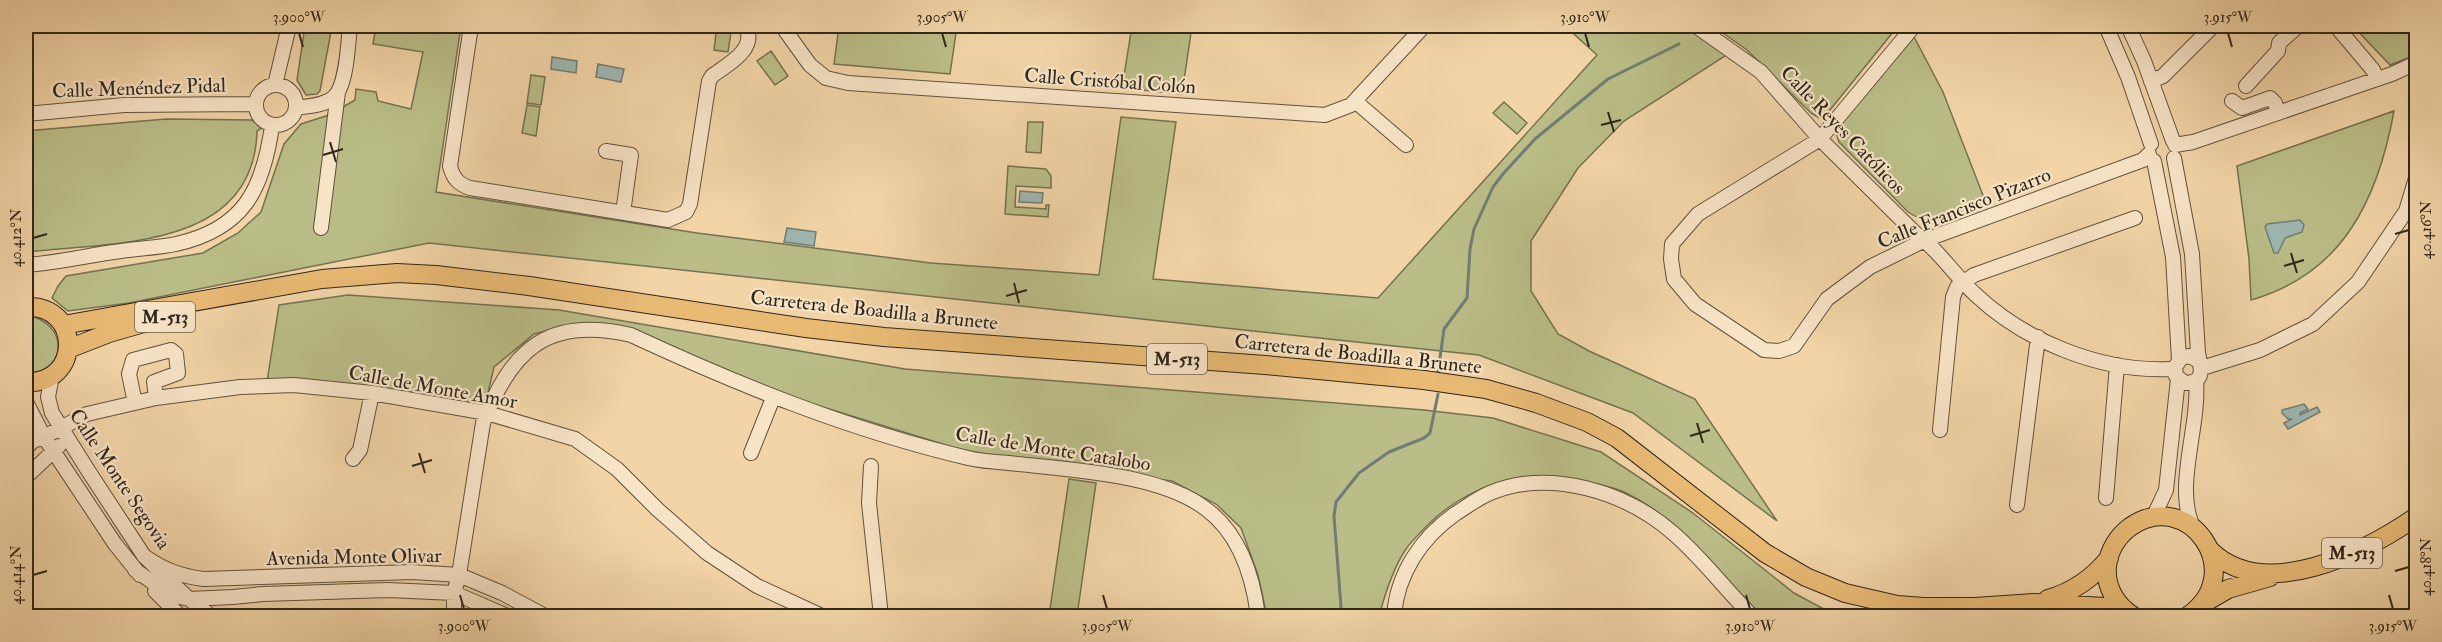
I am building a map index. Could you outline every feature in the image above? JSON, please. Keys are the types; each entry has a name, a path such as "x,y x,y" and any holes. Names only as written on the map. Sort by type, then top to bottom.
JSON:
{"main road":[{"name":"Carretera de Boadilla a Brunete","path":"63,325 322,279 363,274 436,275 529,286 806,328 884,337 1424,380 1486,389 1536,403 1587,422 1617,438 1750,543 1785,566 1827,587 1862,598 1923,607 1975,607 2034,603 2128,612"},
{"name":"Carretera de Boadilla a Brunete","path":"68,349 109,333 264,290"},
{"path":"26,382 36,382 51,376 60,369 68,349 68,337 63,325 50,312 28,304"},
{"name":"Carretera de Boadilla a Brunete","path":"2034,603 2063,595 2080,586 2109,558 2118,539 2125,531 2143,520 2153,518"},
{"path":"2153,518 2174,519 2193,527 2210,550 2214,572 2209,594 2203,604"},
{"name":"M-513","path":"2210,550 2223,560 2242,569 2282,575 2351,553 2416,518"},
{"path":"2109,558 2109,585 2128,612"},
{"path":"2188,616 2228,589 2282,575"}],"street":[{"path":"275,85 289,26"},
{"path":"321,228 350,26"},
{"path":"471,26 450,166 453,177 462,185 470,188 668,220 686,212 690,204 709,81 712,76 744,52 749,42 746,26"},
{"name":"Calle Cristóbal Colón","path":"782,26 810,65 826,78 848,83 1325,115 1351,105 1424,26"},
{"name":"Calle Reyes Católicos","path":"1696,26 1761,72 1820,139 1994,310 2038,337 2066,350 2117,365 2177,370"},
{"name":"Calle Francisco Pizarro","path":"1914,26 1820,139 1698,214 1672,244 1671,259 1674,279 1695,304 1764,350 1779,351 1794,346 1827,299 1853,278 1925,240 2143,160 2151,153"},
{"path":"2106,26 2128,77 2151,153 2173,257 2177,370 2166,490 2153,518"},
{"path":"2128,26 2151,81 2174,148 2192,254 2199,370 2186,489 2188,514 2193,527"},
{"path":"2151,81 2163,76 2213,26"},
{"path":"2246,86 2278,51 2279,43 2298,26"},
{"path":"2336,26 2373,70 2377,79"},
{"path":"2151,153 2167,163 2174,148 2377,79 2416,63"},
{"path":"275,85 281,85 291,92 296,108 291,120 279,126 266,124 258,115 255,104 260,93 269,86 275,85"},
{"path":"296,108 319,105 332,99 339,92"},
{"path":"2232,101 2242,108 2270,98 2275,103 2278,113"},
{"path":"1355,100 1406,145"},
{"name":"Calle Menéndez Pidal","path":"26,114 124,105 255,104"},
{"path":"26,273 32,265 175,245 202,237 223,225 248,202 258,187 264,170 272,126"},
{"path":"2151,153 2154,140 2164,137 2174,148"},
{"path":"606,151 631,155 623,213"},
{"path":"2177,370 2185,383 2199,370 2260,351 2313,324 2358,282 2406,211 2416,178"},
{"path":"1940,430 1953,297 1957,287 1963,281 1986,270 2135,218"},
{"name":"Calle de Monte Catalobo","path":"454,616 454,593 459,575 483,423 487,413 504,377 518,359 539,342 559,333 584,329 631,335 773,398 883,436 971,459 1105,475 1166,487 1206,509 1229,533 1243,556 1254,590 1258,616"},
{"path":"2017,505 2038,337"},
{"path":"135,403 129,374 133,360 171,350 176,354 178,373 154,382 156,398"},
{"path":"2177,370 2190,356 2199,370"},
{"path":"2106,498 2117,365"},
{"name":"Calle Monte Segovia","path":"51,376 48,397 52,413 144,556 189,599 211,616"},
{"name":"Calle de Monte Amor","path":"52,413 87,414 156,398 240,387 294,385 372,393 487,413 575,440 616,469 707,553 757,586 822,616"},
{"path":"353,459 360,450 372,393"},
{"path":"751,453 773,398"},
{"name":"Calle Monte Segovia","path":"26,402 44,437 135,570 181,616"},
{"name":"Calle de Monte Amor","path":"26,447 33,441 63,432 87,414"},
{"path":"26,477 54,451 63,432"},
{"path":"871,466 869,503 881,616"},
{"path":"1394,616 1397,595 1410,561 1440,525 1491,493 1526,483 1562,483 1605,494 1630,504 1654,518 1696,554 1752,616"},
{"name":"Avenida Monte Olivar","path":"144,556 164,569 182,576 227,579 412,572 459,575 502,593 545,616"},
{"name":"Avenida Monte Olivar","path":"135,570 171,595 189,599 388,590 454,593 507,616"},
{"name":"Avenida Monte Olivar","path":"189,599 198,589 227,579"},
{"path":"216,616 223,603 233,597"},
{"path":"181,616 189,599"}],"green space":[{"path":"305,26 332,26 320,91 317,94 306,95 297,80"},
{"path":"376,26 461,26 436,192 697,233 931,263 1099,275 1121,117 1176,122 1153,279 1378,298 1597,55 1565,26 1691,26 1728,54 1624,121 1578,168 1531,241 1531,291 1558,334 1589,351 1695,399 1777,521 1633,413 1479,355 429,243 129,303 68,311 52,298 66,276 203,253 238,233 261,212 284,144 301,124 329,115 355,100 356,89 376,92 378,101 411,109 423,52 373,44"},
{"path":"717,26 732,26 728,52 714,50"},
{"path":"839,26 957,26 950,74 834,64"},
{"path":"1132,26 1192,26 1182,94 1122,88"},
{"path":"1713,26 1898,26 1825,116 1819,118 1811,113 1747,50"},
{"path":"2353,26 2416,26 2416,55 2390,65"},
{"path":"1912,33 1943,92 1986,203 1947,219 1928,220 1918,218 1908,212 1839,142 1836,133 1838,124"},
{"path":"771,51 788,76 775,85 757,61"},
{"path":"531,75 545,77 541,105 527,103"},
{"path":"1504,102 1527,123 1517,134 1493,113"},
{"path":"527,105 540,107 536,136 522,133"},
{"path":"2394,111 2378,174 2366,203 2351,229 2332,252 2310,272 2283,288 2251,300 2249,259 2237,166"},
{"path":"166,119 252,120 262,128 257,131 250,170 232,199 205,219 172,233 98,246 26,252 26,131"},
{"path":"1028,122 1043,122 1041,153 1026,152"},
{"path":"1008,166 1046,169 1051,176 1051,188 1016,186 1015,207 1046,209 1046,205 1049,205 1048,217 1005,214"},
{"path":"348,295 559,310 905,369 1424,410 1493,418 1601,452 1693,513 1794,593 1831,613 1848,616 1759,616 1682,532 1646,504 1612,488 1564,478 1541,477 1497,483 1476,491 1438,515 1413,540 1401,556 1379,616 1267,616 1258,575 1241,528 1216,504 1172,481 975,454 774,392 609,326 568,325 534,334 494,367 485,406 292,378 267,382 279,305"},
{"path":"34,317 46,323 54,331 58,350 55,360 48,367 26,372 26,318"},
{"path":"1069,479 1096,483 1077,616 1049,616"}],"water":[{"path":"552,57 577,61 576,73 551,69"},
{"path":"598,64 624,69 621,82 596,77"},
{"path":"1020,191 1043,193 1042,203 1019,202"},
{"path":"2300,220 2304,225 2302,232 2285,238 2278,253 2274,253 2265,227 2267,224"},
{"path":"787,228 816,232 814,246 784,242"},
{"path":"2304,404 2308,409 2300,415 2317,407 2320,412 2288,429 2284,423 2292,419 2288,419 2282,410"}],"waterway":[{"path":"1438,372 1444,329 1467,298 1470,249 1474,229 1493,187 1535,139 1608,79 1679,44"},
{"path":"1338,616 1341,607 1334,516 1336,502 1359,473 1389,452 1424,438 1430,433 1438,394"}]}
